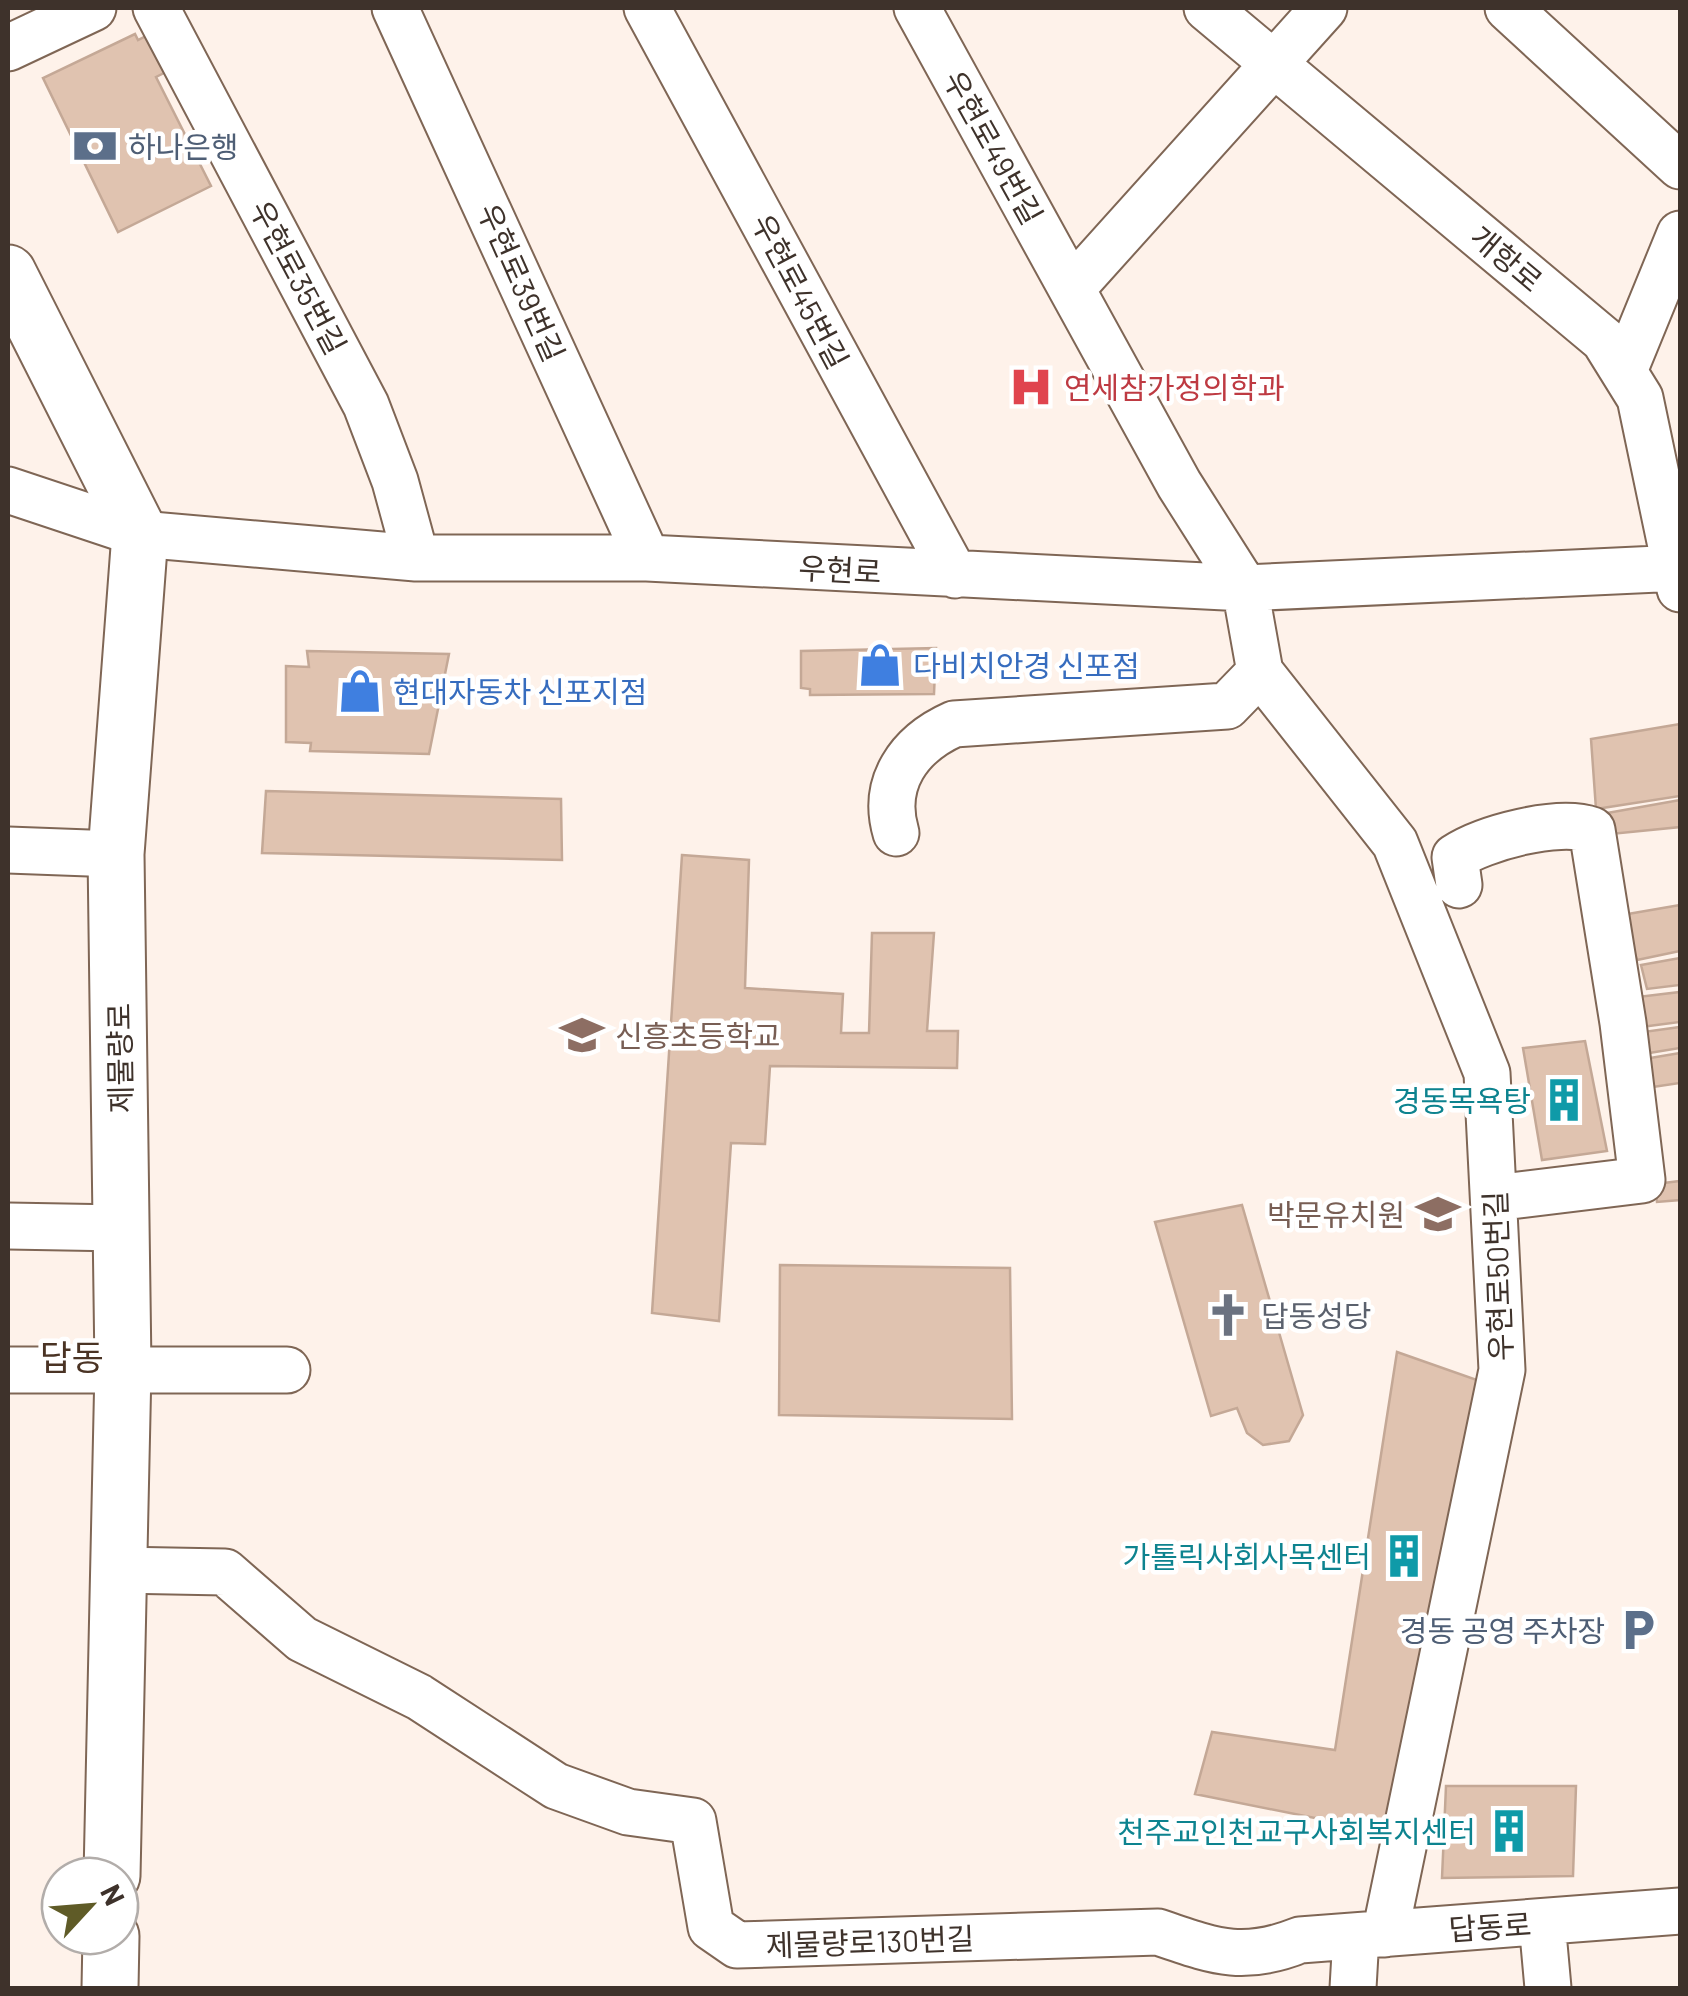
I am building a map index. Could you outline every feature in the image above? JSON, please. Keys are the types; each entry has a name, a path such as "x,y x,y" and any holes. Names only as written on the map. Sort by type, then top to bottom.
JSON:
{"main road":[{"path":"8,273 140,534"},
{"name":"제물량로","path":"112,1856 123,1368 116,854 140,534"},
{"path":"110,1988 111,1956"}],"street":[{"path":"8,48 93,8"},
{"name":"우현로35번길","path":"156,8 366,405 395,481 416,558"},
{"name":"우현로39번길","path":"394,8 647,558"},
{"name":"우현로45번길","path":"647,8 955,576"},
{"name":"우현로49번길","path":"917,8 1179,484 1245,588"},
{"name":"개항로","path":"1208,8 1604,340 1640,398 1679,574"},
{"path":"1073,287 1324,8"},
{"path":"1508,8 1680,166"},
{"path":"1624,371 1680,234"},
{"name":"우현로","path":"8,490 140,534 416,558 647,558 1245,588 1679,574"},
{"path":"896,832 889,811 892,790 911,756 931,734 954,724 1227,706 1260,672 1245,588"},
{"name":"우현로50번길","path":"1260,672 1395,843 1487,1073 1502,1370 1370,1935 1353,1988"},
{"path":"1459,885 1454,857 1471,846 1552,826 1592,830 1623,1023 1642,1180 1494,1198"},
{"path":"8,850 116,854"},
{"path":"8,1226 121,1228"},
{"path":"8,1370 287,1370"},
{"name":"제물량로130번길","path":"118,1570 225,1572 302,1638 419,1697 556,1786 628,1812 693,1821 712,1926 737,1945 1158,1932 1221,1953 1270,1952 1300,1940"},
{"name":"답동로","path":"1300,1940 1680,1912"},
{"path":"1542,1922 1548,1988"}],"building":[{"path":"154,32 174,68 156,77 211,186 118,232 43,78 135,34 138,40"},
{"path":"936,648 934,694 810,695 810,689 801,688 801,651"},
{"path":"307,651 449,654 429,754 310,751 311,743 286,742 286,666 309,667"},
{"path":"1680,724 1680,796 1596,809 1591,739"},
{"path":"266,791 561,799 562,860 262,853"},
{"path":"1680,800 1680,827 1601,835 1596,815"},
{"path":"682,855 749,860 745,988 843,994 841,1033 869,1033 872,933 934,933 927,1031 958,1031 957,1068 770,1066 765,1144 731,1143 719,1321 652,1313"},
{"path":"1680,905 1680,951 1637,960 1622,915"},
{"path":"1680,958 1680,985 1647,989 1641,965"},
{"path":"1680,992 1680,1022 1633,1028 1629,998"},
{"path":"1680,1027 1680,1048 1637,1055 1636,1033"},
{"name":"경동목욕탕","path":"1585,1041 1607,1151 1542,1160 1523,1048"},
{"path":"1680,1053 1680,1083 1639,1089 1638,1060"},
{"path":"1680,1181 1680,1200 1657,1202 1655,1184"},
{"name":"답동성당","path":"1242,1205 1303,1415 1289,1441 1263,1445 1247,1433 1237,1408 1211,1416 1155,1222"},
{"path":"780,1265 1010,1268 1012,1419 779,1415"},
{"name":"가톨릭사회사목센터","path":"1397,1352 1477,1380 1390,1833 1195,1794 1212,1732 1335,1750"},
{"name":"천주교인천교구사회복지센터","path":"1446,1786 1576,1786 1573,1876 1442,1878"}],"place":[{"name":"하나은행","path":"95,146"},
{"name":"연세참가정의학과","path":"1031,387"},
{"name":"다비치안경 신포점","path":"880,665"},
{"name":"현대자동차 신포지점","path":"360,691"},
{"name":"신흥초등학교","path":"582,1035"},
{"name":"경동목욕탕","path":"1564,1100"},
{"name":"박문유치원","path":"1438,1214"},
{"name":"답동성당","path":"1228,1315"},
{"name":"가톨릭사회사목센터","path":"1404,1556"},
{"name":"경동 공영 주차장","path":"1638,1630"},
{"name":"천주교인천교구사회복지센터","path":"1509,1831"}],"district":[{"name":"답동","path":"72,1356"}]}
